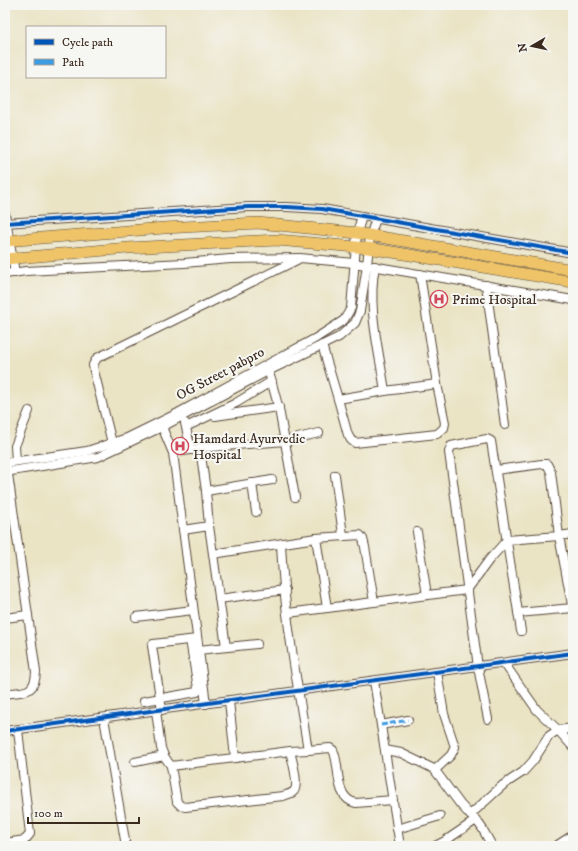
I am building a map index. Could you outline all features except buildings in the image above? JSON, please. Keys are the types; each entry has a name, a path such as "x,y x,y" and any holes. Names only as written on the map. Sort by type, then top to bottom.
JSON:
{"main road":[{"path":"8,241 164,228 258,223 357,233 573,270"},
{"path":"9,259 128,248 277,240 368,248 573,282"}],"street":[{"path":"6,223 248,207 287,207 322,209 573,253"},
{"path":"5,214 9,259 15,273"},
{"name":"OG Street pabpro","path":"6,472 98,457 183,416 268,367 344,320 351,308 357,233 362,216"},
{"name":"OG Street pabpro","path":"6,463 86,451 127,438 268,367 340,337 356,323 360,311 371,266 368,248 370,236 376,219"},
{"path":"112,443 94,371 93,365 97,358 300,258"},
{"path":"5,274 230,259 300,258 354,263 573,300"},
{"path":"371,266 373,277 372,307 385,391"},
{"path":"322,345 350,440 355,443 437,434 444,428 444,423 420,274"},
{"path":"486,285 505,425"},
{"path":"268,367 279,407 295,497"},
{"path":"186,428 236,403 272,381"},
{"path":"338,399 437,384"},
{"path":"208,417 279,407"},
{"path":"16,461 15,446 28,411"},
{"path":"183,416 186,428 196,449 206,491 209,526 226,647"},
{"path":"144,701 197,692 198,688 193,610 173,453 162,427"},
{"path":"173,453 196,449 285,441 319,433"},
{"path":"488,719 478,666 467,590 449,449 451,446 491,440 521,631"},
{"path":"5,694 27,690 32,688 36,682 36,672 6,472 6,463"},
{"path":"496,470 547,464 551,472 559,536 573,609 518,613"},
{"path":"335,475 343,535"},
{"path":"206,491 272,480"},
{"path":"252,483 256,512"},
{"path":"183,530 209,526"},
{"path":"417,532 427,595"},
{"path":"288,613 467,590 489,560 507,540 573,534"},
{"path":"213,554 316,538 360,535 363,539 369,566 374,602"},
{"path":"316,538 327,608"},
{"path":"281,544 288,613 308,750"},
{"path":"219,599 285,590"},
{"path":"136,617 193,610"},
{"path":"5,618 28,615"},
{"path":"194,640 198,650 206,704"},
{"path":"194,640 153,644 152,646 161,699 159,710 161,748 164,756 171,766 177,802 181,806 185,807 283,796 292,793 296,788 290,751"},
{"path":"198,650 257,644"},
{"path":"5,732 573,653"},
{"path":"504,663 537,710 573,747"},
{"path":"435,770 451,754 455,747 444,714 437,672"},
{"path":"374,680 400,846"},
{"path":"229,701 235,758"},
{"path":"104,718 126,846"},
{"path":"381,725 408,720"},
{"path":"435,846 445,841 473,817 503,785 523,772 533,761 549,736 558,730 573,728"},
{"path":"5,843 25,840 30,834 26,788 18,730"},
{"path":"171,766 290,751 330,748 333,750 341,789 347,799 356,803 393,800"},
{"path":"385,750 401,753 435,770 460,804 482,828 492,846"},
{"path":"135,762 164,756"},
{"path":"397,829 440,816"},
{"path":"556,846 573,835"}],"marked path":[{"path":"381,725 408,720"}],"cycle path":[{"path":"5,223 248,207 287,207 322,209 573,253"},
{"path":"5,731 573,653"}],"place":[{"name":"Prime Hospital","path":"439,299"},
{"name":"Hamdard Ayurvedic Hospital","path":"180,446"}]}
